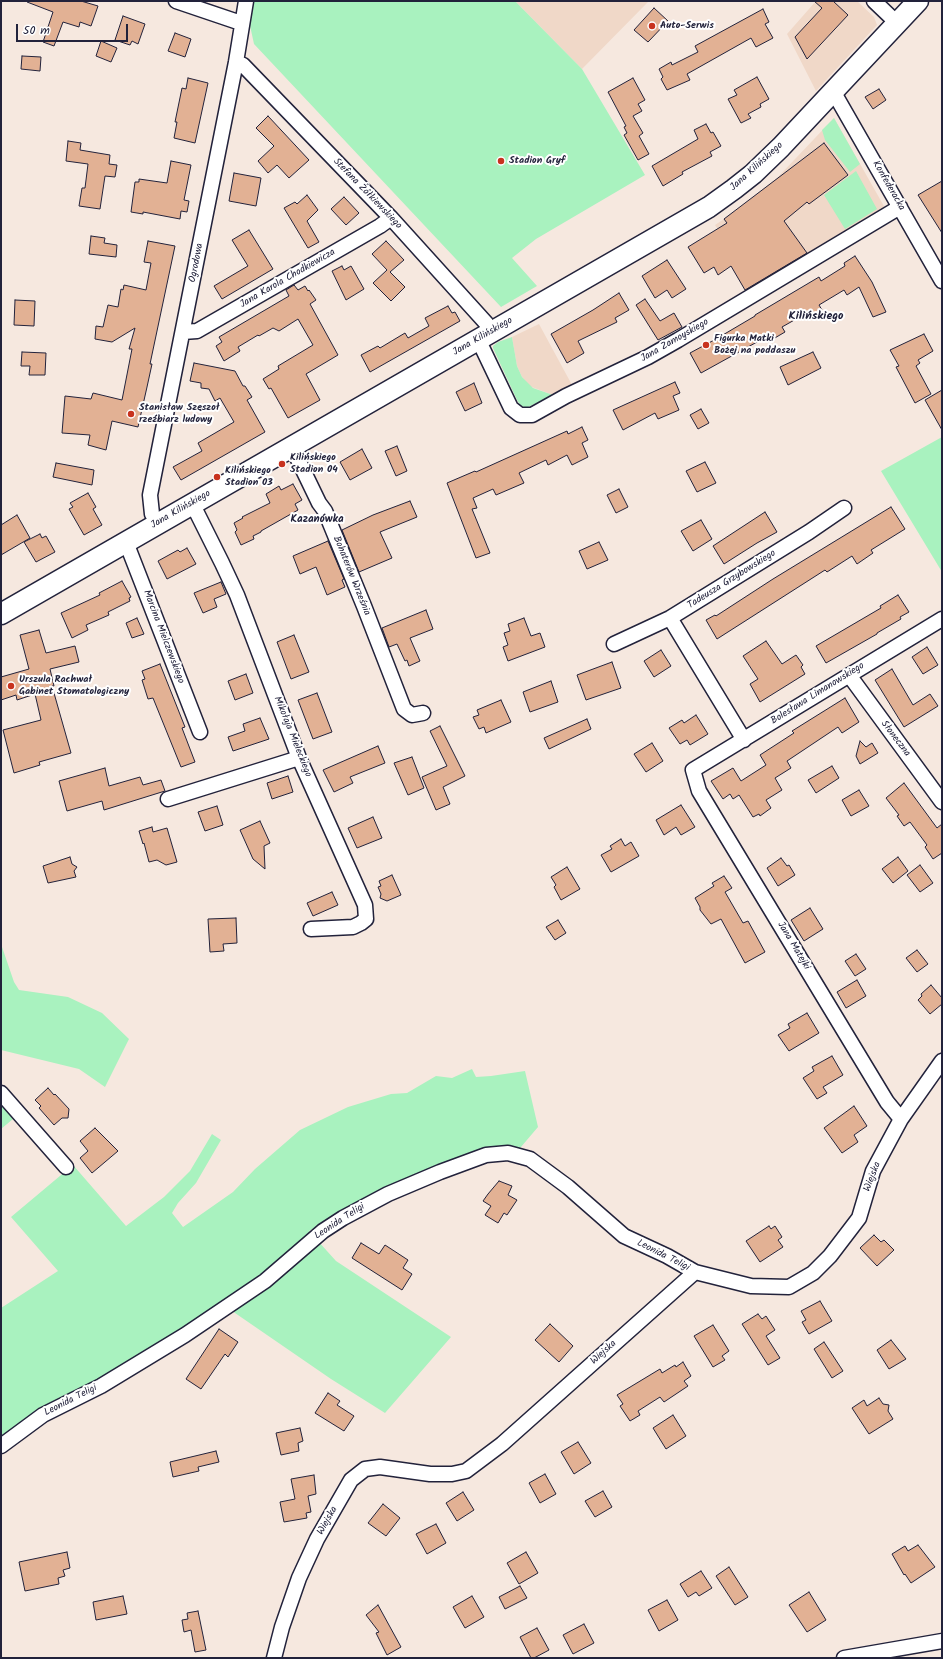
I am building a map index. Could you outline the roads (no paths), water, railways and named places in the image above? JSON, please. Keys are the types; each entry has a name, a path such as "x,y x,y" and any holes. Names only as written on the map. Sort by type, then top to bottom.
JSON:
{"street":[{"path":"176,1 241,23"},
{"name":"Ogrodowa","path":"158,524 152,514 150,495 236,62 241,23 246,1"},
{"path":"874,1 898,23"},
{"name":"Jana Kilińskiego","path":"1,614 709,207 734,189 781,147 918,1"},
{"name":"Stefana Żółkiewskiego","path":"236,62 243,65 391,218 486,323 485,336"},
{"name":"Konfederacka","path":"833,91 942,281"},
{"name":"Jana Zamoyskiego","path":"485,336 511,408 520,415 532,415 566,396 648,357 900,207"},
{"name":"Jana Karola Chodkiewicza","path":"183,332 197,331 380,226 391,218"},
{"name":"Bohaterów Września","path":"292,447 324,511 364,606 404,709 412,715 423,713"},
{"name":"Mikołaja Mieleckiego","path":"192,503 237,595 299,758 365,905 366,919 362,923 353,926 310,929"},
{"name":"Tadeusza Grzybowskiego","path":"614,644 670,618 809,532 844,508"},
{"name":"Marcina Mielczewskiego","path":"126,542 200,732"},
{"path":"670,618 744,740"},
{"name":"Bolesława Limanowskiego","path":"693,770 942,619"},
{"name":"Słoneczna","path":"849,675 942,802"},
{"path":"168,799 299,758"},
{"name":"Jana Matejki","path":"693,770 699,790 887,1102 901,1119"},
{"name":"Wiejska","path":"274,1658 282,1627 299,1578 317,1539 351,1480 365,1469 380,1467 430,1474 452,1474 466,1471 507,1439 695,1272 751,1286 789,1287 813,1272 830,1256 859,1218 873,1171 901,1119 942,1061"},
{"path":"1,1093 66,1167"},
{"name":"Leonida Teligi","path":"1,1446 43,1415 101,1386 146,1360 191,1331 265,1281 323,1231 343,1218 388,1194 440,1172 486,1155 508,1153 530,1159 568,1187 624,1236 667,1256 695,1272"},
{"path":"844,1658 942,1641"}],"place":[{"name":"Auto-Serwis","path":"652,26"},
{"name":"Stadion Gryf","path":"501,161"},
{"name":"Figurka Matki Bożej na poddaszu","path":"706,345"},
{"name":"Stanisław Szęszoł rzeźbiarz ludowy","path":"131,414"},
{"name":"Kilińskiego Stadion 04","path":"282,464"},
{"name":"Kilińskiego Stadion 03","path":"217,477"},
{"name":"Urszula Rachwał Gabinet Stomatologiczny","path":"11,686"}],"district":[{"name":"Kilińskiego","path":"816,317"},
{"name":"Kazanówka","path":"317,520"}]}
